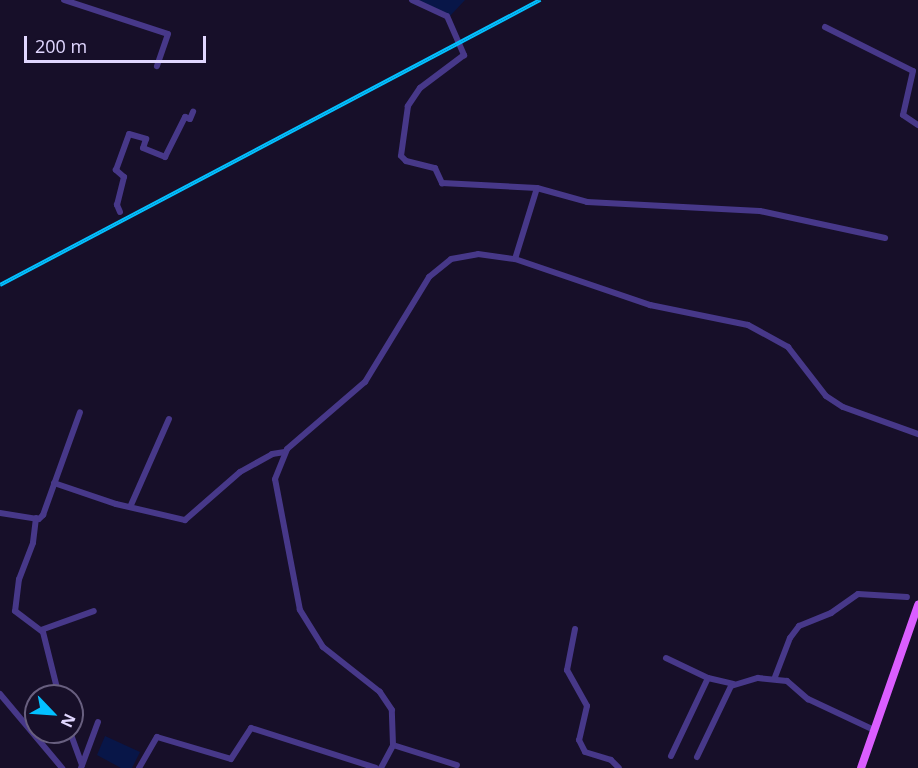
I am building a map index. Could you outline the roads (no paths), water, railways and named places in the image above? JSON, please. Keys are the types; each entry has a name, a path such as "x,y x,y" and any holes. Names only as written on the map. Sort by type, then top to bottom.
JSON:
{"main road":[{"path":"861,768 918,605"}],"street":[{"path":"64,0 168,34 157,66"},
{"path":"412,0 447,16 464,55 420,88 410,100 403,159 435,168 442,183 537,188 587,202 760,211 885,238"},
{"path":"825,27 913,70 903,115 918,125"},
{"path":"120,212 117,205 124,177 116,170 129,134 146,139 143,148 165,157 184,117 190,119 193,112"},
{"path":"515,259 537,188"},
{"path":"381,768 393,745 392,710 387,700 323,647 300,610 275,479 285,452 364,382 396,327 441,266 451,259 478,254 515,259 650,305 748,325 788,347 826,396 843,407 918,434"},
{"path":"0,513 36,518 43,515 80,412"},
{"path":"130,505 169,419"},
{"path":"54,483 116,504 130,505 188,519 218,488 240,472 272,454 285,452"},
{"path":"36,518 33,543 19,579 15,611 41,630 56,684"},
{"path":"775,677 790,638 799,626 831,613 858,594 908,597"},
{"path":"41,630 94,611"},
{"path":"575,629 567,670 587,706 579,740 585,752 611,759 619,768"},
{"path":"666,658 708,678 733,684 775,677 787,681 808,699 874,730"},
{"path":"671,756 708,678"},
{"path":"697,757 733,684"},
{"path":"0,694 62,768"},
{"path":"83,767 98,722"},
{"path":"139,768 157,737 231,759 248,729 254,728 376,768"},
{"path":"74,744 83,767"},
{"path":"393,745 457,765"}],"railway":[{"path":"0,285 540,0"}]}
